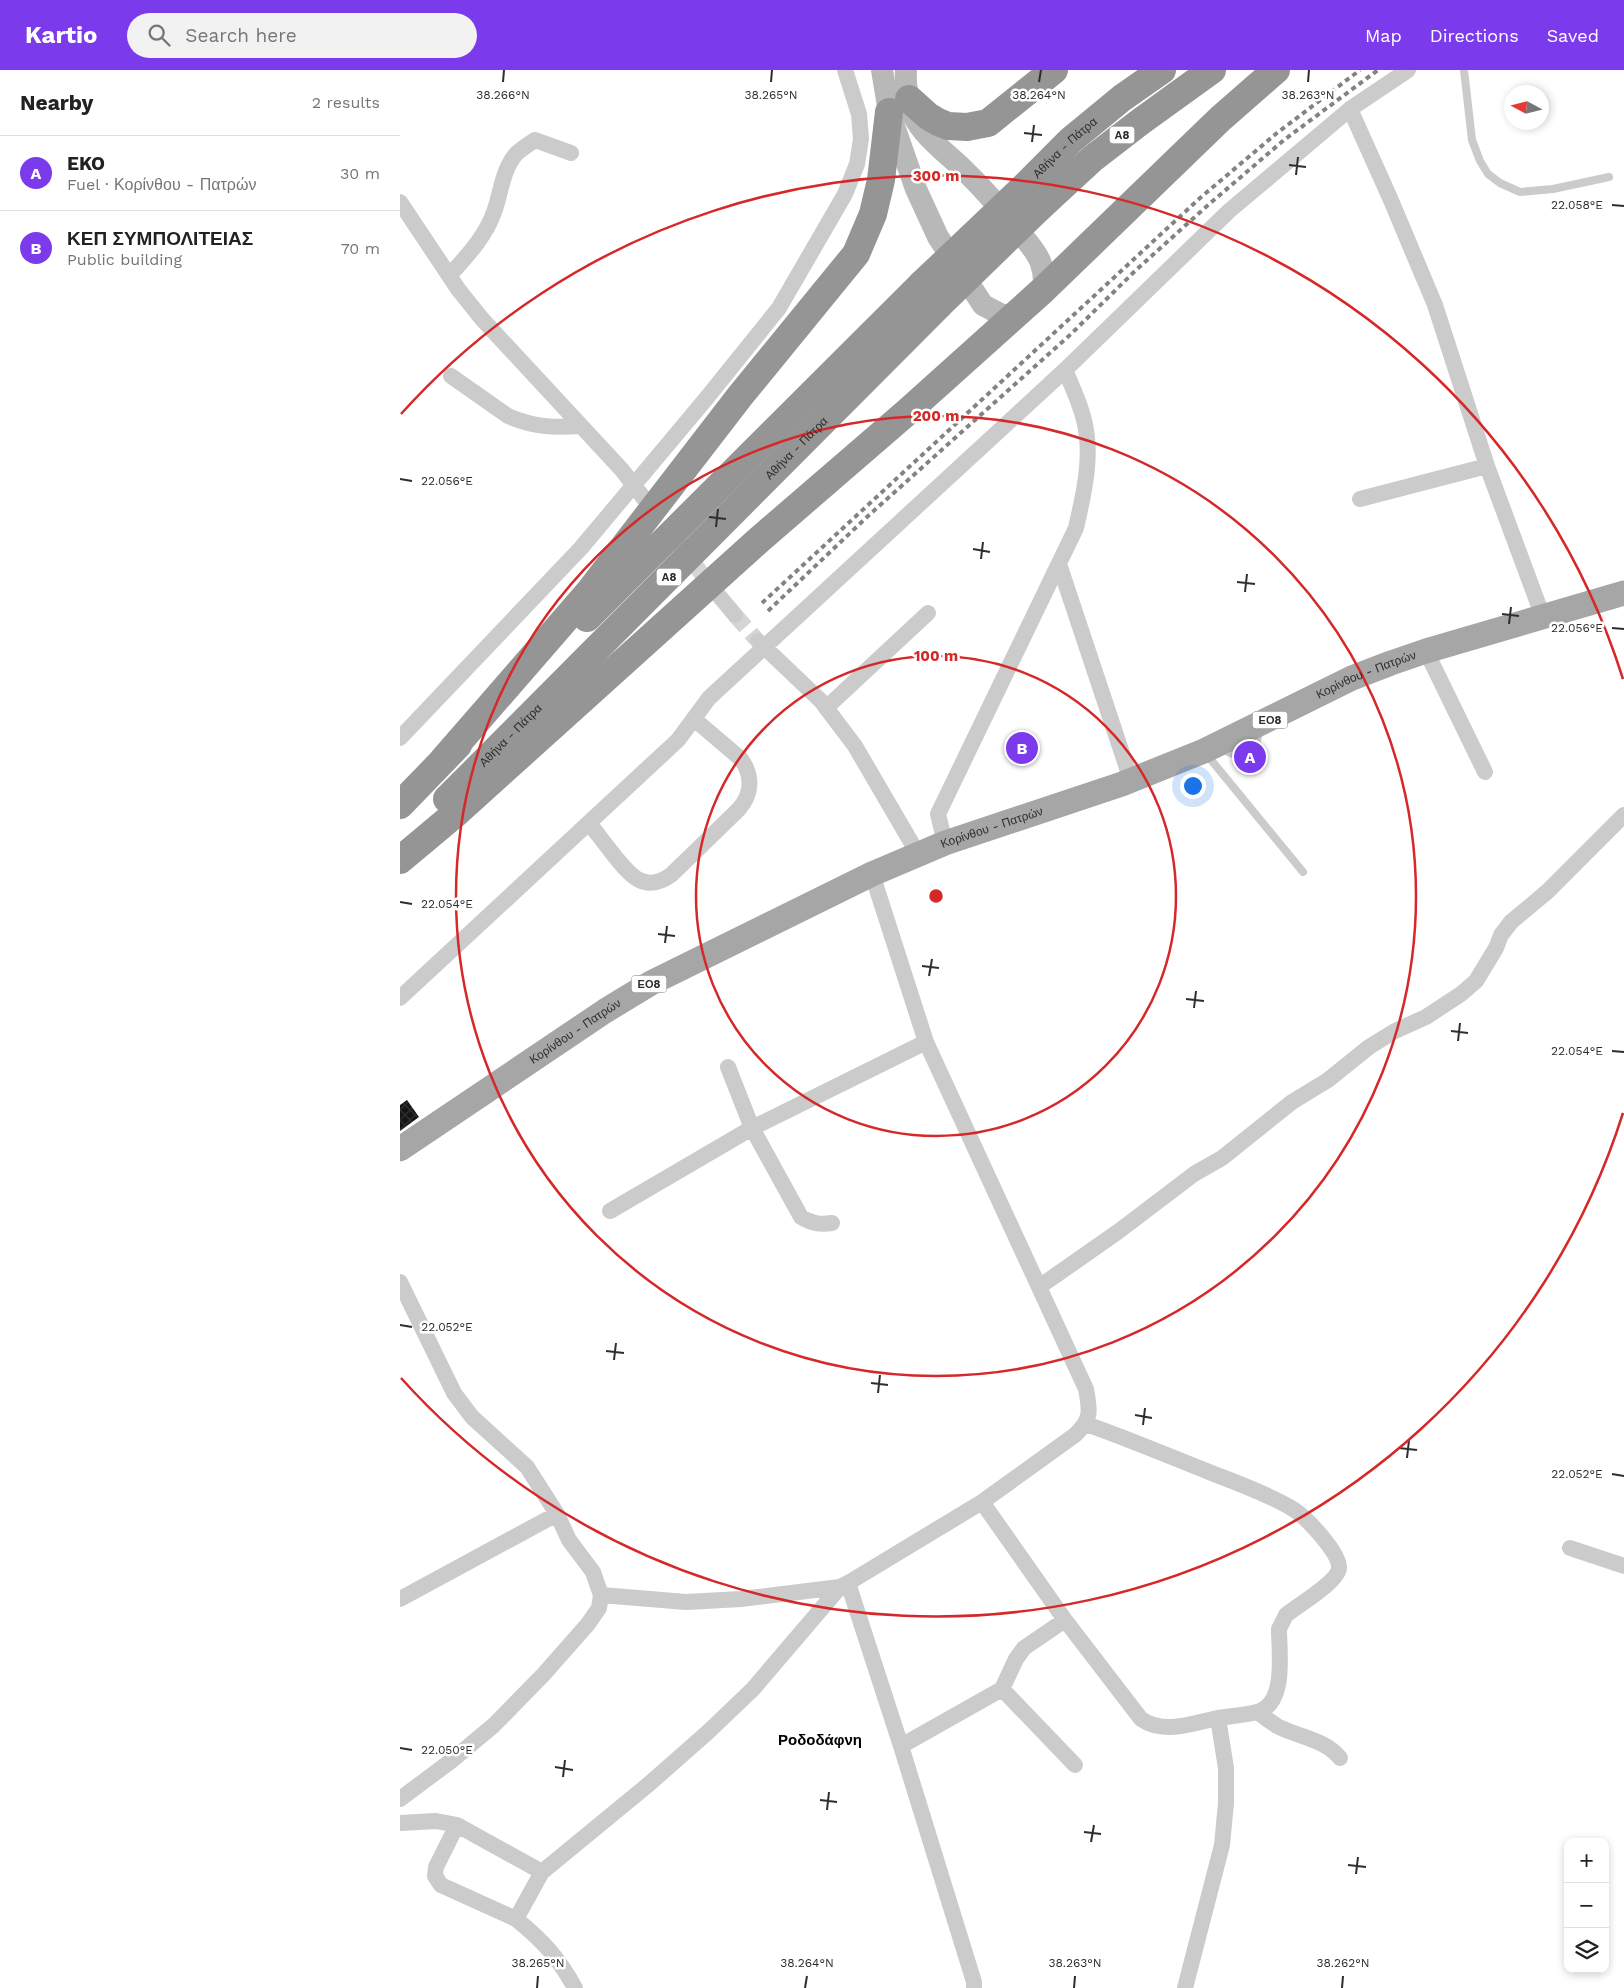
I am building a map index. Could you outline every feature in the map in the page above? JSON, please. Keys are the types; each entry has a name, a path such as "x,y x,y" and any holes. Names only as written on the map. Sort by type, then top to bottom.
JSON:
{"highway":[{"path":"444,759 589,592 740,396 856,254 873,214 899,105 948,126 967,128 988,123 1054,70"},
{"name":"Αθήνα - Πάτρα","path":"400,850 461,783 939,305 1030,199 1071,140 1122,98 1162,70"},
{"name":"Αθήνα - Πάτρα","path":"400,805 922,284 1030,199 1092,159 1212,70"},
{"path":"400,860 455,814 760,539 906,413 1043,290 1220,119 1276,70"}],"main road":[{"path":"882,70 882,77 899,105 916,189 938,237 983,305 1002,315 1015,315"},
{"path":"899,105 906,70"},
{"path":"899,105 912,113 918,123 947,154 991,197 1039,258 1044,270 1045,281 1043,290"},
{"name":"Κορίνθου - Πατρών","path":"400,1148 605,1011 651,983 872,874 945,843 1131,780 1210,749 1352,678 1426,651 1624,594"}],"street":[{"path":"400,738 581,548 779,308 845,194 857,164 861,139 859,114 846,70"},
{"path":"400,998 678,740 709,698 760,643 1065,370 1229,211 1350,109 1408,70"},
{"path":"1350,109 1435,305 1487,466 1543,618"},
{"path":"450,276 485,231 494,213 506,172 516,154 535,140 571,153"},
{"path":"400,202 450,276 502,341 622,470 649,505"},
{"path":"945,843 938,814 1076,528 1086,478 1088,444 1084,420 1065,370"},
{"path":"451,376 508,416 519,421 554,428 581,426"},
{"path":"1360,499 1487,466"},
{"path":"1059,564 1131,780"},
{"path":"720,597 735,615"},
{"path":"826,708 928,613"},
{"path":"760,643 826,708 855,746 918,854"},
{"path":"1426,651 1485,772"},
{"path":"589,822 632,877 650,883 664,880 671,875 746,801 749,793 750,776 742,759 694,720"},
{"path":"1039,1287 1119,1231 1194,1174 1222,1158 1292,1102 1328,1080 1369,1047 1395,1031 1426,1017 1461,994 1476,981 1496,948 1501,935 1511,922 1548,890 1624,815"},
{"path":"516,1919 542,1872 649,1784 708,1732 752,1689 844,1585 982,1502 1086,1424 1090,1409 1086,1389 926,1042 872,874"},
{"path":"610,1211 752,1128 926,1042"},
{"path":"728,1067 752,1128 800,1217 810,1223 821,1225 832,1223"},
{"path":"400,1282 454,1393 476,1421 527,1467 557,1514 569,1540 592,1572 601,1595 599,1608 588,1624 494,1725 451,1761 400,1799"},
{"path":"982,1502 1065,1620 1141,1718 1148,1724 1160,1728 1177,1726 1258,1712 1268,1707 1274,1701 1277,1692 1282,1622 1286,1615 1330,1582 1337,1574 1339,1567 1337,1558 1313,1526 1294,1510 1232,1481 1086,1424"},
{"path":"400,1599 557,1514"},
{"path":"1570,1548 1624,1566"},
{"path":"601,1595 686,1602 740,1599 844,1585"},
{"path":"844,1585 901,1746 974,1982 974,1988"},
{"path":"901,1746 1002,1689 1016,1659 1024,1648 1065,1620"},
{"path":"1002,1689 1075,1765"},
{"path":"1258,1712 1277,1726 1335,1751 1340,1758"},
{"path":"1185,1988 1222,1845 1226,1803 1226,1768 1218,1718"},
{"path":"400,1823 436,1821 457,1825 542,1872"},
{"path":"457,1825 436,1867 435,1876 441,1885 516,1919 554,1953 574,1988"}],"lane":[{"path":"1464,70 1472,140 1480,161 1488,174 1500,183 1520,192 1552,189 1609,177"},
{"path":"1210,749 1303,872"}],"building":[{"path":"1253,740 1264,758 1246,770 1235,751"},
{"path":"407,1100 419,1117 400,1131 400,1105"}],"tunnel":[{"path":"649,505 715,591"},
{"path":"735,615 756,639"}],"railway":[{"path":"762,603 1200,198 1277,133 1360,70"},
{"path":"768,611 868,516 1071,334 1136,270 1207,206 1284,140 1378,70"}],"place":[{"name":"ΚΕΠ ΣΥΜΠΟΛΙΤΕΙΑΣ","path":"1022,748"},
{"name":"EKO","path":"1250,757"}],"district":[{"name":"Ροδοδάφνη","path":"820,1740"}]}
